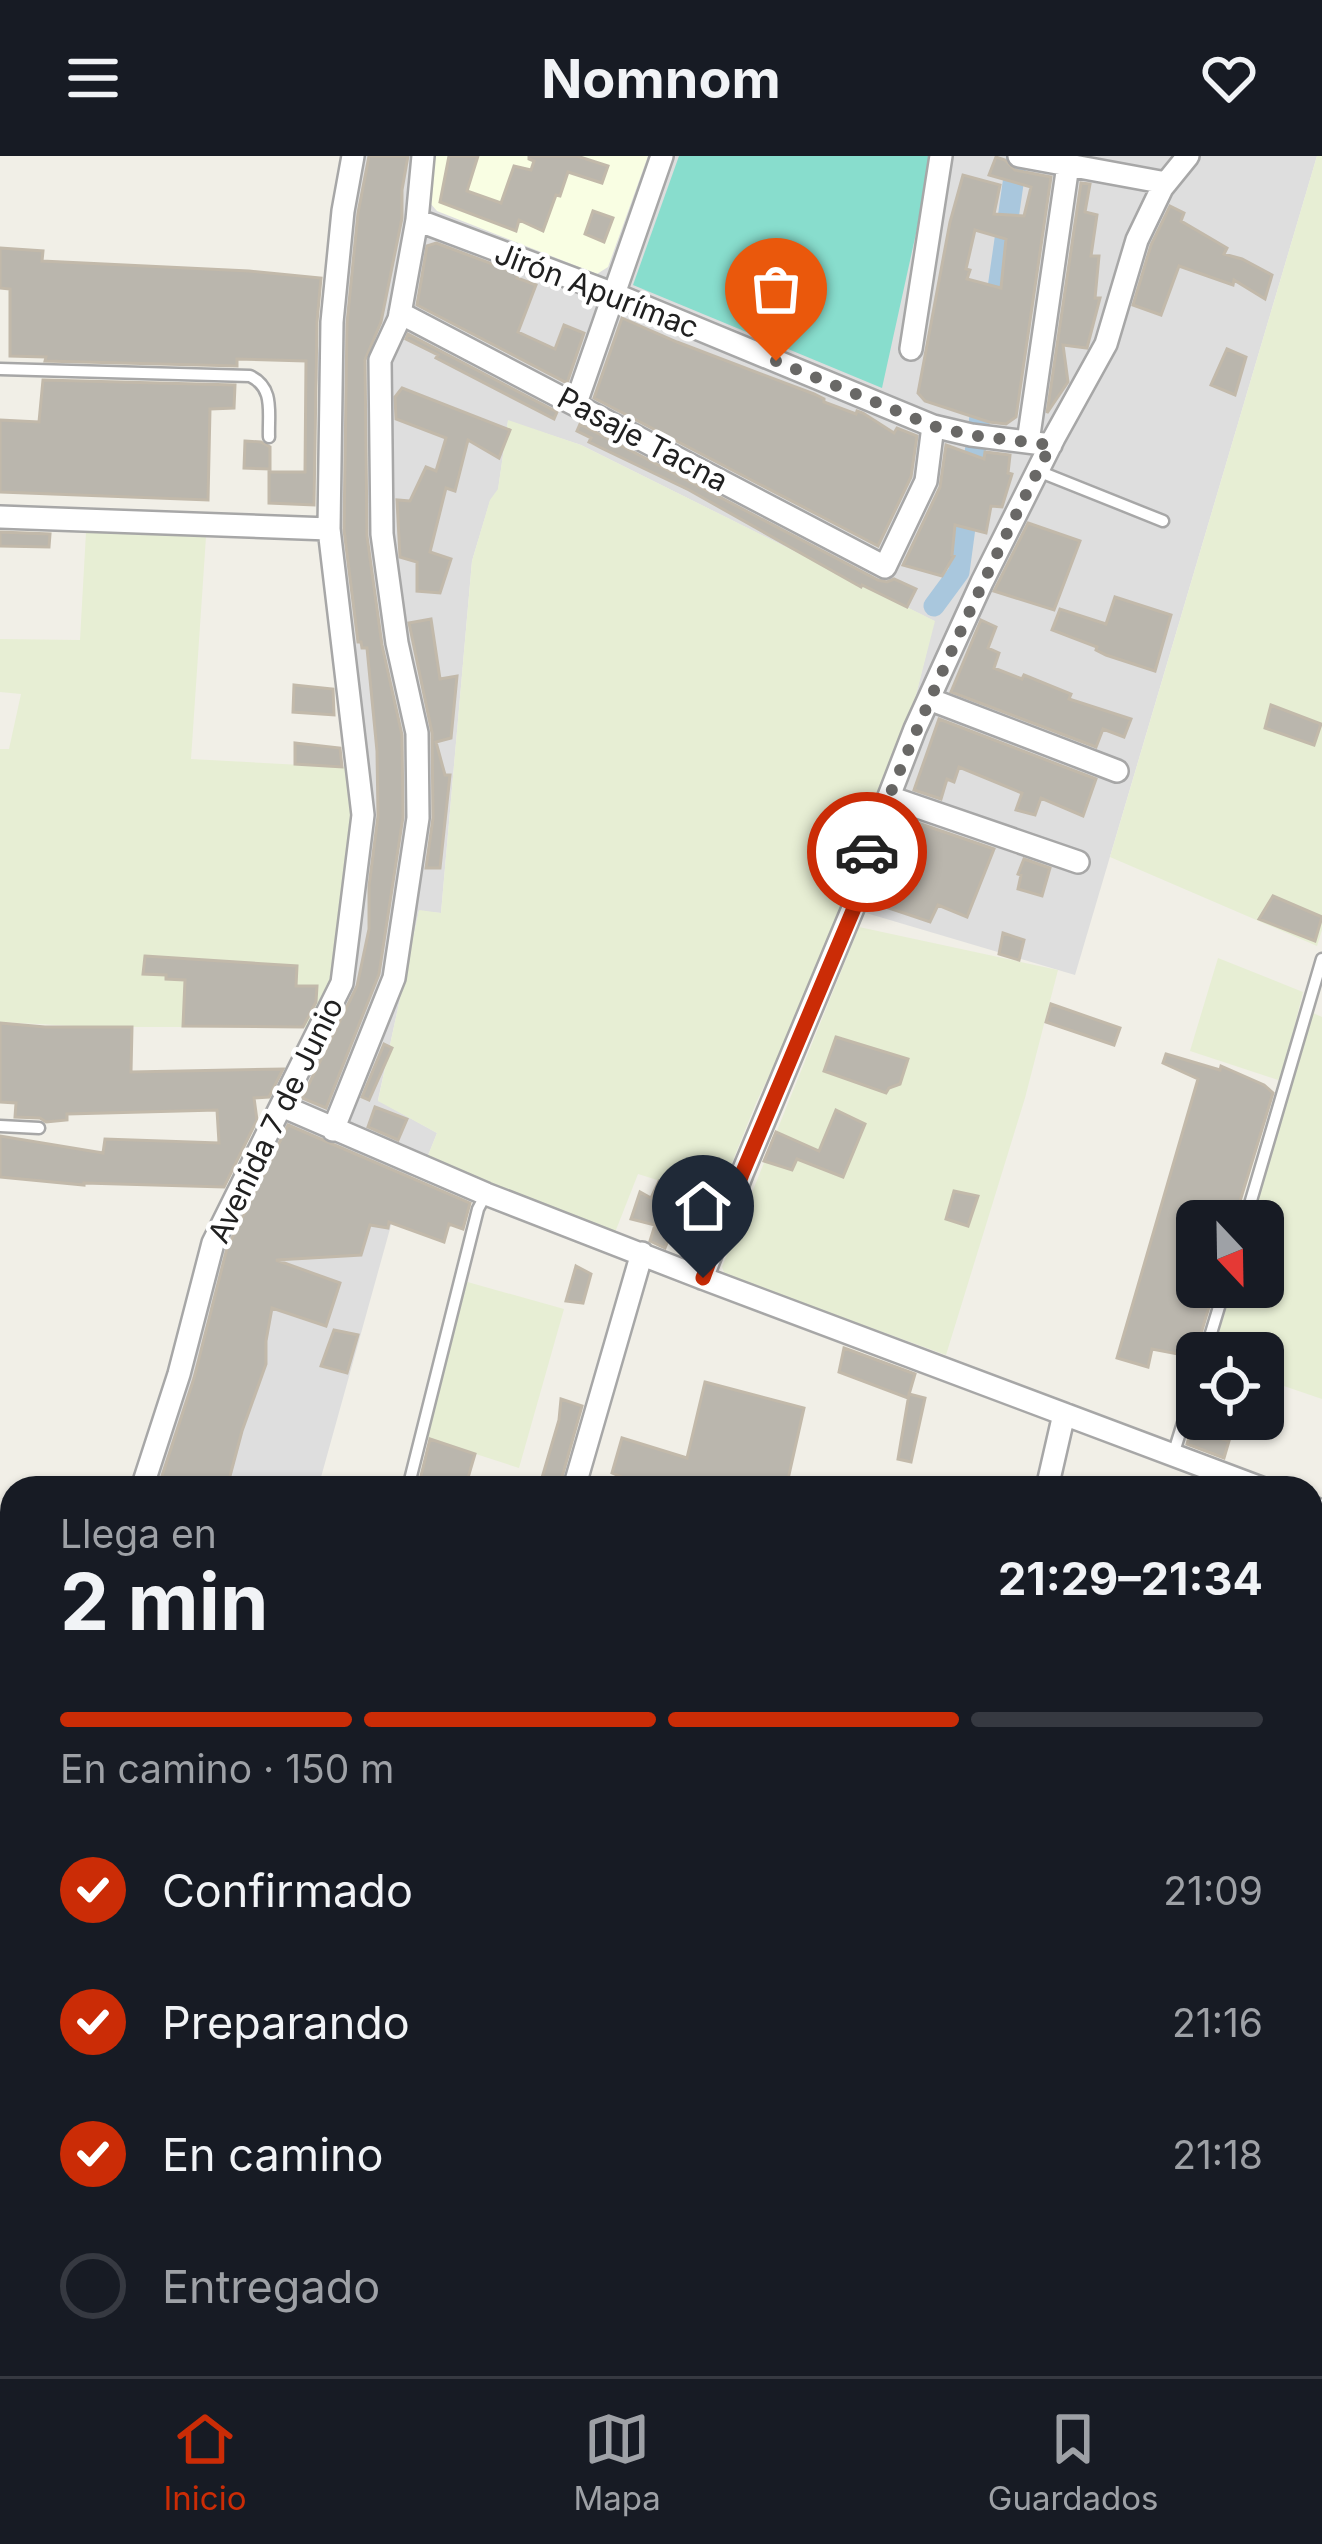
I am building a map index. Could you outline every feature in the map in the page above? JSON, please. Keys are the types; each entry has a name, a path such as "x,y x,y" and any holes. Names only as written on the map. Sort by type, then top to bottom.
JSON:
{"street":[{"name":"Avenida 7 de Junio","path":"146,1476 213,1243 342,983 364,815 329,529 332,322 353,156"},
{"path":"333,1130 394,977 418,818 417,733 397,643 382,534 380,360 400,313 424,156"},
{"path":"576,403 662,156"},
{"path":"911,349 941,156"},
{"path":"1019,156 1166,183"},
{"path":"1039,443 1106,344 1137,240 1166,183 1188,156"},
{"path":"703,1278 860,894 866,853 929,699 1037,471 1068,165"},
{"name":"Jirón Apurímac","path":"417,220 614,294 933,426 1039,443"},
{"name":"Pasaje Tacna","path":"400,313 885,567 926,481 933,426"},
{"path":"0,517 329,529"},
{"path":"929,699 1117,771"},
{"path":"889,796 1078,862"},
{"path":"282,1106 486,1194 1229,1476"},
{"path":"577,1476 642,1253"},
{"path":"1050,1476 1064,1414"}],"lane":[{"path":"0,369 250,376 268,392 268,437"},
{"path":"1037,471 1163,521"},
{"path":"1251,1200 1322,959"},
{"path":"0,1126 39,1128"},
{"path":"411,1476 478,1209 486,1194"},
{"path":"1173,1455 1178,1440"}],"shaded area":[{"path":"343,156 1317,156 1075,975 846,907 861,844 916,695 934,621 581,445 508,421 498,490 490,501 472,561 441,913 419,911 378,1100 437,1133 425,1163 403,1182 321,1476 140,1476 210,1268 355,939 364,753 316,370"},
{"path":"435,156 648,156 608,267 597,274 437,211 430,203"},
{"path":"679,156 933,156 882,388 633,285"},
{"path":"1317,156 1322,156 1322,930 1317,946 1110,857"},
{"path":"508,420 581,445 935,621 916,695 861,844 846,907 719,1195 715,1198 638,1174 614,1235 425,1163 437,1133 378,1101 419,910 441,913 472,561 490,500 498,489"},
{"path":"86,532 206,537 191,759 358,768 332,991 308,1027 0,1022 0,749 9,749 21,694 0,692 0,639 80,640"},
{"path":"859,927 1058,970 1025,1098 946,1355 725,1275 722,1267"},
{"path":"1218,958 1303,992 1281,1081 1190,1051"},
{"path":"1313,1013 1322,1017 1322,1399 1284,1386 1284,1332 1219,1332 1226,1308 1284,1308 1284,1200 1257,1200"},
{"path":"464,1281 564,1309 519,1468 423,1437"}],"building":[{"path":"369,156 408,156 402,218 381,322 365,360 367,536 382,645 402,735 403,817 379,974 326,1108 302,1098 357,986 369,929 378,816 367,648 358,642 344,530 347,323"},
{"path":"449,156 478,156 467,191 501,203 514,166 531,170 534,161 529,156 577,156 608,166 602,183 568,172 543,231 519,220 516,231 440,202"},
{"path":"996,157 1015,170 1051,177 1016,417 1006,424 925,401 918,393 963,175 1000,185 994,214 1024,216 1031,187 989,175","holes":["975,230 1006,239 1001,288 967,279"]},
{"path":"1081,183 1090,184 1085,212 1097,215 1091,256 1099,256 1095,298 1100,298 1087,348 1063,345 1068,382 1047,413"},
{"path":"1170,206 1184,213 1181,221 1227,248 1224,254 1272,275 1265,299 1234,280 1233,285 1179,266 1161,315 1133,305 1151,245"},
{"path":"593,211 613,218 604,242 585,234"},
{"path":"436,243 536,285 518,332 555,349 564,325 584,333 567,383 417,305 427,246"},
{"path":"0,248 43,251 42,261 321,278 314,505 269,503 269,472 305,472 306,361 237,359 237,366 10,356 10,289 0,288"},
{"path":"622,318 824,402 863,413 894,433 897,428 917,436 911,477 878,546 594,398"},
{"path":"408,334 557,412 554,419 436,358 438,355 406,339"},
{"path":"1227,349 1246,357 1235,395 1211,385"},
{"path":"43,380 235,385 234,408 210,409 208,500 0,492 0,420 39,422"},
{"path":"402,388 510,430 499,458 468,440 455,491 446,488 430,552 451,559 440,593 417,591 417,562 400,557 397,500 410,501 426,467 436,471 446,438 396,419 395,397"},
{"path":"580,424 878,580 894,579 916,589 907,607 589,442 591,438 577,431"},
{"path":"245,441 270,447 270,469 244,468"},
{"path":"946,445 984,459 985,452 1010,455 1008,473 1012,474 1002,507 991,506 986,533 955,525 954,556 942,576 903,565 940,487"},
{"path":"1028,523 1080,541 1054,610 994,591"},
{"path":"0,532 50,534 49,547 0,546"},
{"path":"1115,597 1171,615 1155,671 1052,630 1060,609 1106,624"},
{"path":"431,619 440,679 457,676 451,738 436,742 445,775 450,775 440,868 426,868 433,818 432,733 409,623"},
{"path":"981,620 996,627 988,648 999,653 994,668 1022,679 1024,675 1071,694 1069,699 1131,719 1124,737 1103,729 1096,747 951,692"},
{"path":"294,685 333,689 334,715 293,712"},
{"path":"1271,705 1321,724 1314,745 1265,728"},
{"path":"939,719 1096,779 1083,816 1041,798 1035,815 1016,810 1022,793 959,767 954,782 947,779 941,799 914,790"},
{"path":"295,743 340,748 342,767 295,764"},
{"path":"909,820 994,849 967,917 938,905 930,922 880,905"},
{"path":"1024,859 1050,868 1042,896 1018,889"},
{"path":"1273,896 1322,917 1315,941 1259,919"},
{"path":"1003,933 1024,940 1019,960 999,954"},
{"path":"145,956 297,966 296,986 317,986 316,1002 303,1027 183,1026 185,980 143,974"},
{"path":"1051,1004 1120,1028 1114,1045 1046,1022"},
{"path":"0,1023 132,1027 131,1072 283,1069 269,1097 254,1098 257,1120 224,1187 84,1185 0,1177 0,1136 103,1153 105,1139 219,1143 217,1110 67,1114 67,1120 46,1122 15,1117 16,1103 0,1102"},
{"path":"836,1037 908,1059 900,1084 886,1093 824,1071"},
{"path":"384,1044 392,1048 369,1100 362,1097"},
{"path":"1166,1054 1220,1070 1221,1066 1273,1093 1240,1200 1176,1200 1176,1308 1209,1308 1202,1332 1176,1332 1176,1354 1152,1349 1148,1367 1117,1358 1198,1079 1163,1063"},
{"path":"375,1107 407,1119 398,1140 368,1127"},
{"path":"836,1110 865,1124 843,1177 797,1159 792,1170 764,1161 776,1132 819,1151"},
{"path":"288,1125 470,1203 463,1229 449,1224 444,1242 389,1222 388,1228 370,1225 361,1255 276,1260 340,1283 326,1326 272,1308 266,1364 230,1476 162,1476 194,1378 227,1248"},
{"path":"659,1181 687,1189 682,1197 697,1201 689,1226 675,1222 665,1248 650,1241 655,1225 631,1219 640,1192 651,1198"},
{"path":"954,1191 978,1196 968,1226 946,1219"},
{"path":"576,1266 591,1274 583,1303 566,1301"},
{"path":"334,1330 358,1335 347,1373 321,1366"},
{"path":"844,1348 915,1374 908,1398 839,1372"},
{"path":"705,1382 804,1408 789,1476 612,1473 622,1438 687,1458"},
{"path":"909,1394 925,1398 911,1462 898,1459"},
{"path":"561,1399 582,1406 562,1476 543,1476"},
{"path":"430,1439 475,1454 469,1476 421,1476"},
{"path":"1188,1440 1229,1441 1224,1458 1187,1444"}],"waterway":[{"path":"994,316 1017,156"},
{"path":"934,606 959,572 983,394"}],"way so far":[{"path":"776,361 933,426 1051,445 915,729 867,852"}],"route":[{"path":"703,1278 860,894 867,852"}]}
